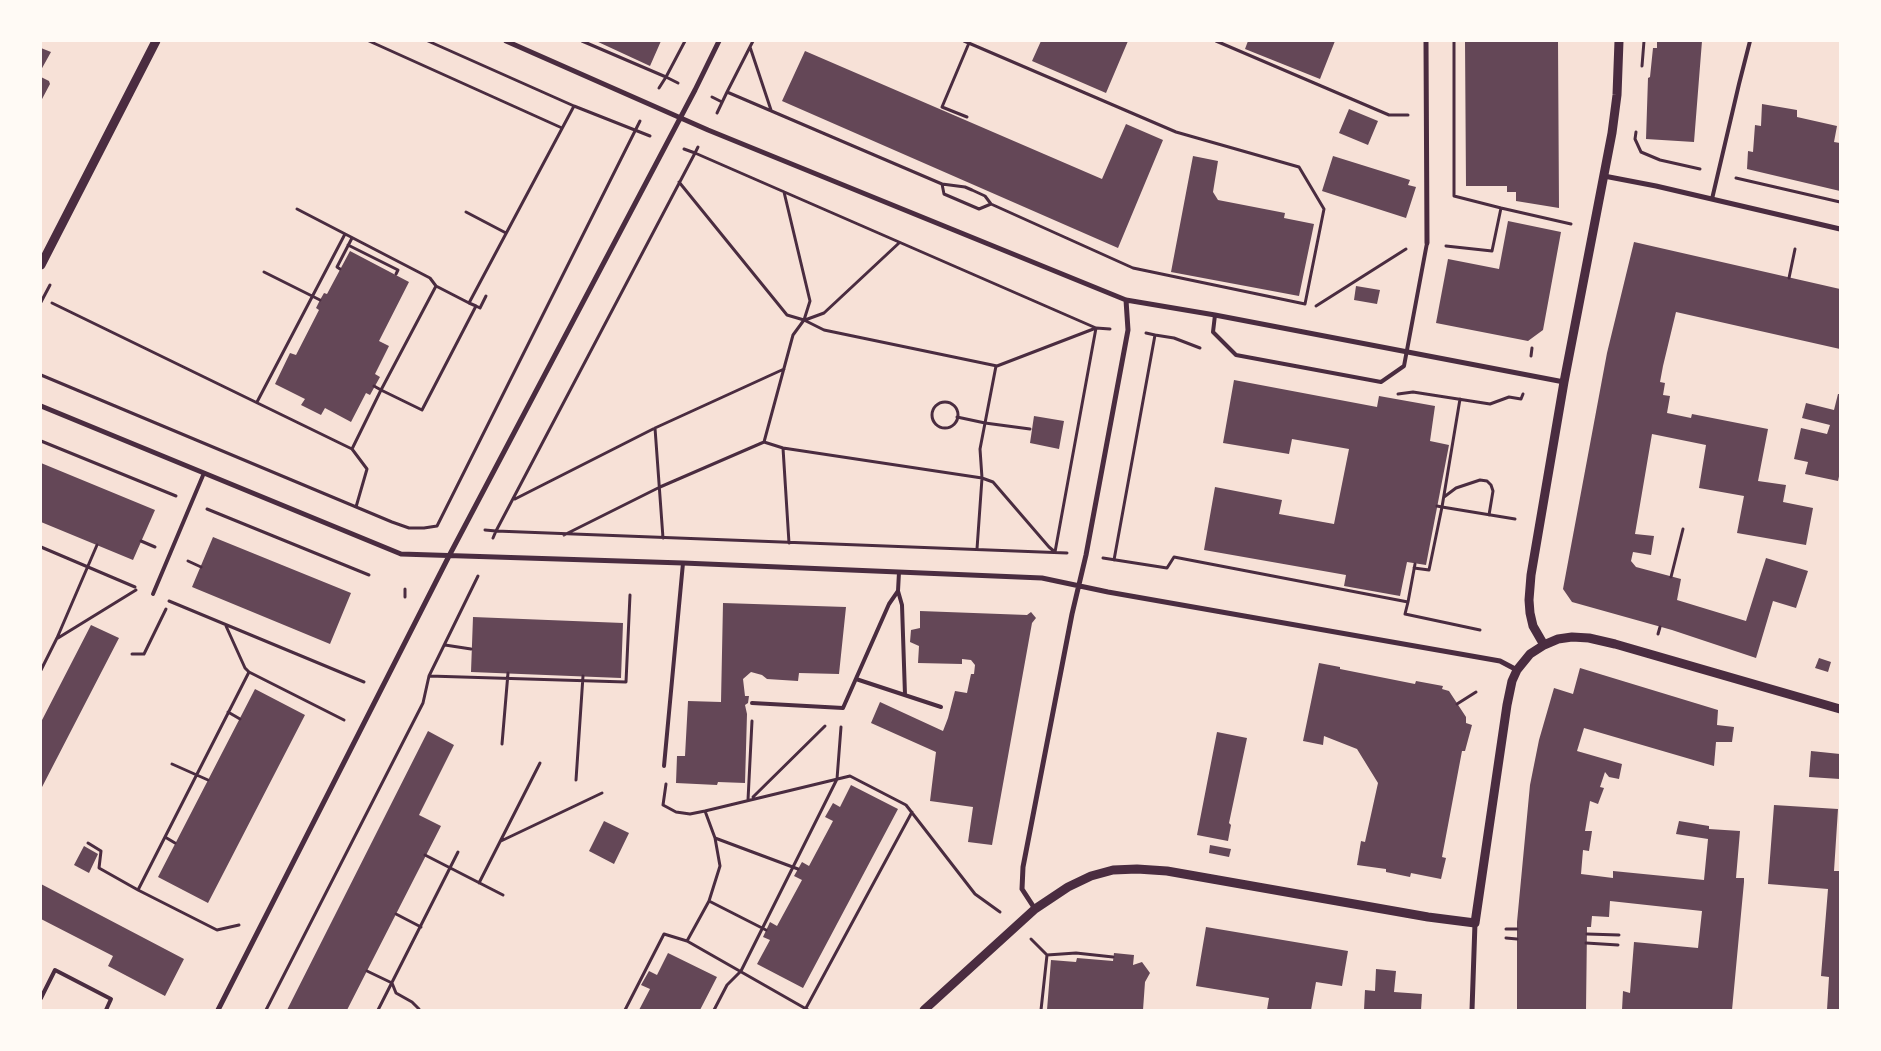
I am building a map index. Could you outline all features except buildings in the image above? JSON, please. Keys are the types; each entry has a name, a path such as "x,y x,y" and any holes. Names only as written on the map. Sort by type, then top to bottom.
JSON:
{"street":[{"path":"41,265 156,41"},
{"path":"506,41 708,130 1126,300 1215,315 1564,382"},
{"path":"218,1010 449,556 719,41"},
{"path":"1426,41 1427,243"},
{"path":"1544,645 1533,626 1530,612 1531,574 1592,228 1604,176 1617,95 1619,41"},
{"path":"1604,176 1656,186 1840,229"},
{"path":"1034,908 1022,889 1023,867 1128,330 1126,300"},
{"path":"41,406 401,554 683,563 1042,578 1117,594 1500,661 1517,670"},
{"path":"1472,1010 1475,923 1507,705 1512,681 1517,670 1530,654 1558,639 1572,637 1589,638 1840,709"},
{"path":"924,1010 1034,908 1068,887 1091,876 1113,870 1167,871 1428,918 1475,923"}],"lane":[{"path":"1712,200 1750,41"},
{"path":"1215,315 1213,332 1236,355 1381,382 1404,366 1427,243"},
{"path":"153,594 204,474"},
{"path":"664,766 683,563"},
{"path":"899,572 898,591 902,605 905,695"},
{"path":"752,703 843,708 889,604 898,591"},
{"path":"856,679 942,707"},
{"path":"41,998 55,970 111,999 106,1010"}],"path":[{"path":"368,41 562,128"},
{"path":"428,41 574,106 695,153 1096,328"},
{"path":"582,41 666,77 685,41"},
{"path":"752,41 708,130 496,531 1055,552"},
{"path":"727,92 942,184 965,187 985,196 991,204 1133,268 1305,304 1324,209 1299,167 1176,132 964,41"},
{"path":"1216,41 1389,115 1426,116"},
{"path":"1454,41 1454,196 1571,224"},
{"path":"967,117 942,107 969,43"},
{"path":"750,47 772,111"},
{"path":"469,302 574,106"},
{"path":"41,375 409,528 437,526 636,131"},
{"path":"679,182 787,315 804,320 824,330 996,366 1096,328"},
{"path":"942,184 944,194 979,209 991,204"},
{"path":"764,442 793,335 804,320 810,301 784,192"},
{"path":"1316,306 1409,246 1427,243 1492,251 1501,208"},
{"path":"297,209 430,278 436,286 480,308 486,296"},
{"path":"466,212 506,233"},
{"path":"257,402 345,234"},
{"path":"340,269 336,267 352,238"},
{"path":"804,320 824,313 899,242"},
{"path":"348,245 398,270 396,274"},
{"path":"1789,278 1796,249"},
{"path":"388,271 390,266"},
{"path":"264,272 320,300"},
{"path":"352,449 436,286"},
{"path":"52,303 352,449 366,469 356,507"},
{"path":"374,386 422,410 476,306"},
{"path":"1055,552 1096,328"},
{"path":"977,549 982,478 980,449 996,366"},
{"path":"514,499 655,428 784,369"},
{"path":"1460,399 1444,497 1429,570 1415,566 1405,614 1480,630"},
{"path":"945,402 956,409 957,417 953,424 942,427 938,426 933,420 932,412 937,405 945,402"},
{"path":"957,417 985,424 1030,429"},
{"path":"655,428 663,538"},
{"path":"564,535 660,487 764,442 783,448 982,478 993,482 1055,552"},
{"path":"783,448 788,543"},
{"path":"1444,497 1456,488 1480,480 1487,481 1491,485 1492,491 1489,515"},
{"path":"1437,506 1516,519"},
{"path":"1672,577 1683,529"},
{"path":"41,670 57,638 97,545"},
{"path":"41,547 139,588 57,638"},
{"path":"1114,560 1167,568 1174,557 1408,602"},
{"path":"266,1010 423,703 429,676 472,590"},
{"path":"153,594 366,683"},
{"path":"429,676 626,682 630,595"},
{"path":"132,654 144,654 170,601"},
{"path":"225,625 245,668 249,672 346,721"},
{"path":"1658,635 1660,627"},
{"path":"445,646 472,648"},
{"path":"41,658 47,658"},
{"path":"138,890 249,672"},
{"path":"502,744 508,673"},
{"path":"576,780 583,676"},
{"path":"1458,704 1476,692"},
{"path":"750,799 752,703"},
{"path":"714,1010 727,985 741,971 836,779 843,708"},
{"path":"750,799 843,708"},
{"path":"228,712 240,719"},
{"path":"480,883 540,763"},
{"path":"172,764 208,780"},
{"path":"665,789 664,805 676,812 690,814 850,776 906,805 975,894 1016,924 1047,955 1076,953 1113,957"},
{"path":"500,842 602,793"},
{"path":"823,807 829,810"},
{"path":"687,941 709,901 720,866 714,838 705,811"},
{"path":"625,1010 664,934 687,941 807,1009 912,812"},
{"path":"165,837 175,843"},
{"path":"714,838 798,869"},
{"path":"88,843 102,851 99,868 138,890 217,930 242,924"},
{"path":"378,1010 458,852"},
{"path":"426,855 503,895"},
{"path":"709,901 766,930"},
{"path":"396,914 421,927"},
{"path":"1506,929 1517,929"},
{"path":"1587,934 1619,935"},
{"path":"1506,938 1517,939"},
{"path":"1586,943 1618,945"},
{"path":"1041,1010 1047,955"},
{"path":"367,971 392,983 396,993 412,1002 418,1010"}]}
